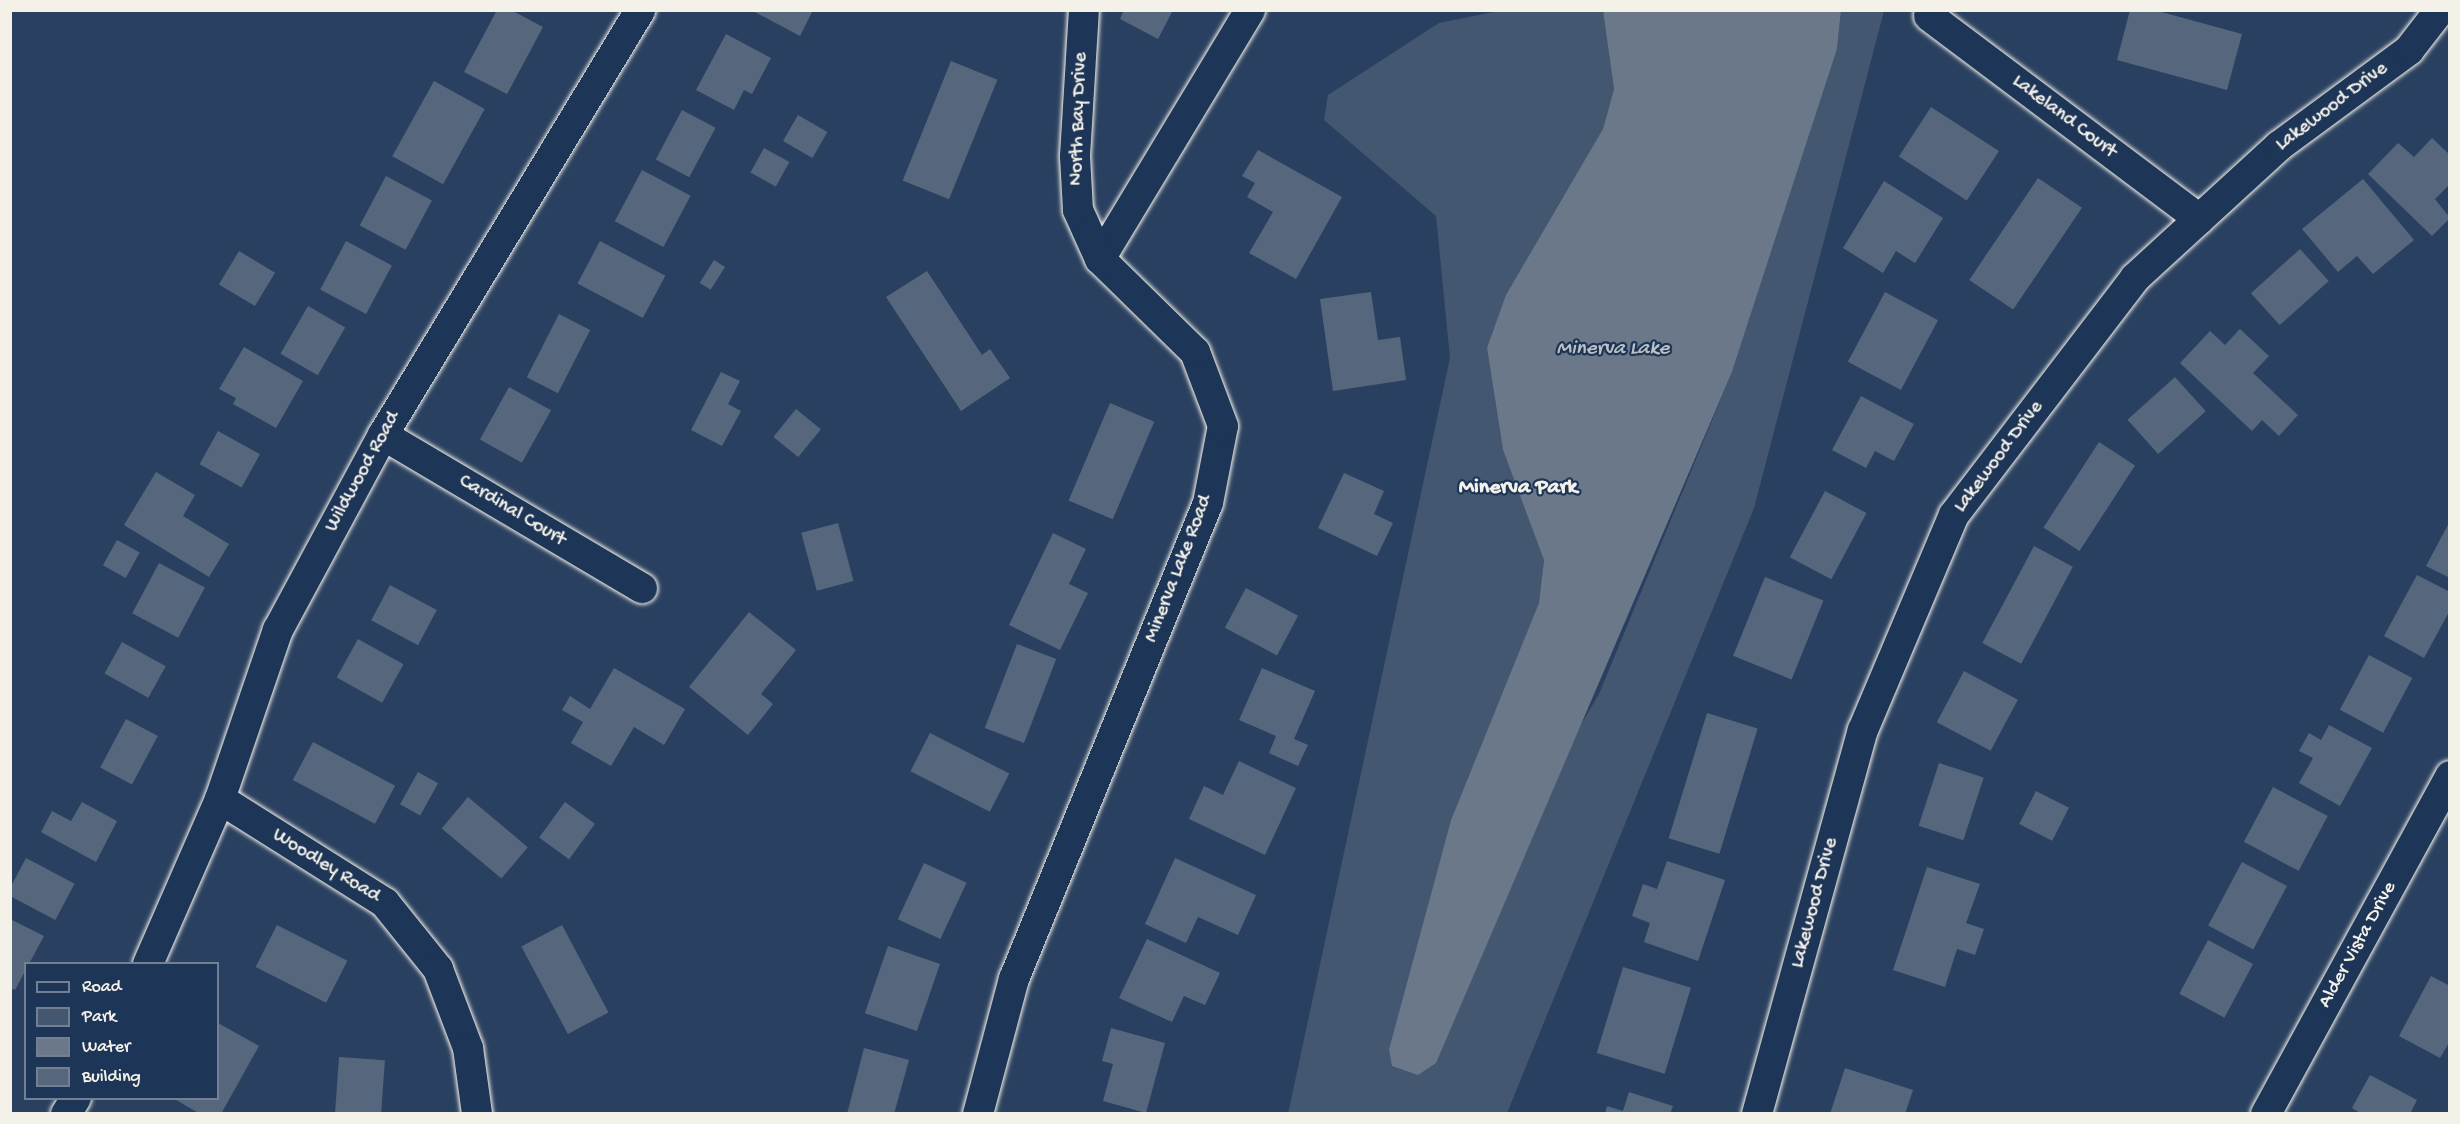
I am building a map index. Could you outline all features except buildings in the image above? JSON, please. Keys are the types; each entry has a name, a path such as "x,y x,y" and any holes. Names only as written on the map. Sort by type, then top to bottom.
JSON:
{"street":[{"name":"Wildwood Road","path":"148,962 220,799 278,630 383,435 640,10"},
{"name":"North Bay Drive","path":"1084,10 1075,156 1078,210 1100,260"},
{"path":"1100,260 1250,10"},
{"name":"Lakewood Drive","path":"1757,1113 1863,730 1954,515 2135,278 2279,146 2409,50 2440,10"},
{"name":"Lakeland Court","path":"1929,16 2199,219"},
{"name":"Minerva Lake Road","path":"978,1113 1014,979 1208,503 1223,426 1195,352 1100,260"},
{"name":"Cardinal Court","path":"383,435 642,588"},
{"name":"Alder Vista Drive","path":"2266,1113 2450,776"},
{"name":"Woodley Road","path":"220,799 385,903 438,969 468,1048 477,1113"},
{"path":"66,1113 74,1100"}],"green space":[{"path":"1499,11 1603,11 1614,89 1603,129 1487,348 1503,450 1544,559 1540,603 1451,820 1389,1049 1599,694 1732,372 1837,49 1841,11 1884,11 1754,508 1507,1113 1288,1114 1450,358 1436,216 1324,120 1328,95 1439,23"}],"water":[{"name":"Minerva Lake","path":"1603,11 1841,11 1837,49 1732,372 1436,1063 1418,1075 1392,1066 1389,1049 1451,820 1539,603 1544,560 1503,450 1487,348 1506,295 1603,129 1614,89"}],"district":[{"name":"Minerva Park","path":"1518,489"}]}
